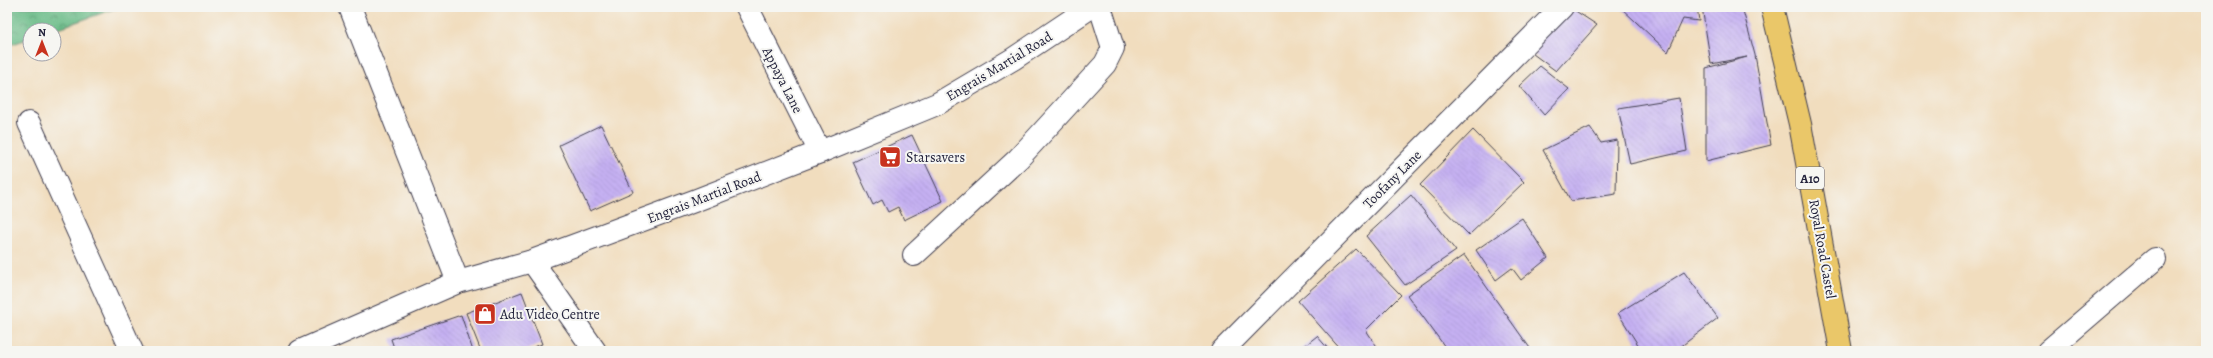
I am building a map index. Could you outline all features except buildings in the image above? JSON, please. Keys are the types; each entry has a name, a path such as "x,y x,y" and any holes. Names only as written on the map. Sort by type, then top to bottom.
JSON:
{"main road":[{"name":"Royal Road Castel","path":"1772,7 1800,124 1841,351"}],"street":[{"path":"350,7 458,282"},
{"name":"Appaya Lane","path":"747,7 820,152"},
{"name":"Engrais Martial Road","path":"314,349 458,282 532,261 694,201 820,152 937,104 1013,59 1091,7"},
{"path":"914,255 1018,159 1105,64 1113,48 1100,7"},
{"name":"Toofany Lane","path":"1222,351 1562,7"},
{"path":"30,123 132,351"},
{"path":"2048,351 2155,259"},
{"path":"532,261 595,351"}],"green space":[{"path":"7,7 120,7 62,27 62,22 22,22 22,41 7,46"}],"place":[{"name":"Starsavers","path":"890,157"},
{"name":"Adu Video Centre","path":"485,314"}]}
